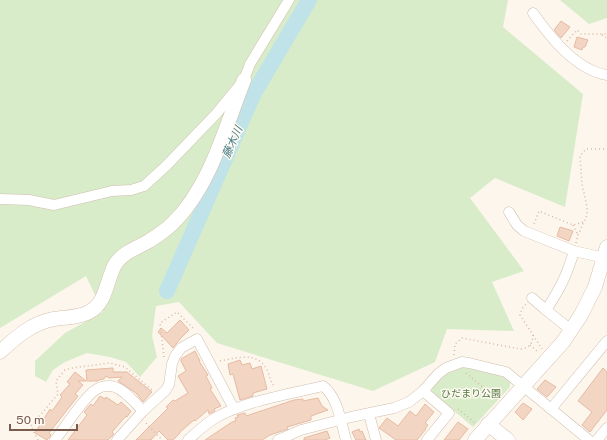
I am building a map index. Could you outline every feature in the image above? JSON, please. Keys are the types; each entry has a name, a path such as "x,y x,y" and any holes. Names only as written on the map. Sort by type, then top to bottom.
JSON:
{"street":[{"path":"0,352 20,334 36,325 52,320 80,316 90,312 99,304 104,295 112,271 116,263 123,255 161,233 182,214 195,197 207,174 250,64 289,0"},
{"path":"533,13 550,36 582,66 600,74 607,75"},
{"path":"0,199 29,200 54,205 112,191 131,190 144,186 166,166 206,124 244,80"},
{"path":"475,440 523,385 546,355 563,342 581,315 595,287 606,252 574,251 531,234 520,229 509,212"},
{"path":"546,310 568,273 574,251"},
{"path":"532,298 570,330"},
{"path":"117,440 165,391 169,385 172,364 175,356 181,348 197,340 234,409"},
{"path":"551,409 607,341"},
{"path":"278,440 301,430 394,408 409,402 423,391 438,374 455,364 470,362 506,372 589,440"},
{"path":"55,440 88,397 96,389 105,386 114,386 121,390 141,414"},
{"path":"188,440 198,430 216,418 234,409 323,386 328,390 336,405 346,440"},
{"path":"423,391 449,413 427,440"},
{"path":"369,414 376,440"},
{"path":"488,424 508,440"},
{"path":"597,440 607,428"}],"path":[{"path":"562,48 577,30 581,34 607,34"},
{"path":"602,35 607,38"},
{"path":"574,251 578,235 587,215 587,207 582,184 580,156 586,149 607,149"},
{"path":"531,234 539,211 573,224 584,222"},
{"path":"573,224 578,235"},
{"path":"532,298 522,309 520,315 546,355"},
{"path":"172,364 164,359 160,323 177,312 194,329 197,340"},
{"path":"499,400 455,364 454,346 457,341 462,338 524,349 530,345 533,335"},
{"path":"530,345 539,353 546,355"},
{"path":"209,363 246,356 254,358 264,365 270,380 279,390 281,397"},
{"path":"141,414 162,440"}],"green space":[{"path":"0,0 508,0 503,27 583,94 565,207 495,178 470,198 524,271 492,282 514,331 447,329 435,362 373,391 217,343 179,302 156,306 152,336 157,357 140,377 126,362 110,357 87,353 65,362 53,370 46,382 35,376 35,361 65,333 103,312 86,276 0,328"},
{"path":"560,0 607,0 607,18 589,24"},
{"name":"ひだまり公園","path":"460,368 472,368 486,371 500,375 510,381 510,387 473,427 432,392 438,379 451,371"}],"building":[{"path":"561,21 570,27 561,38 554,30"},
{"path":"577,37 588,40 582,50 574,47"},
{"path":"560,227 573,231 569,241 557,236"},
{"path":"180,320 189,330 173,348 158,332 161,328 167,333"},
{"path":"195,351 199,361 208,375 206,376 212,388 210,389 221,406 214,409 215,411 209,414 208,410 180,432 173,440 168,440 159,431 151,440 136,440 168,408 166,407 173,400 175,401 188,393 178,376 186,371 181,359"},
{"path":"240,360 242,365 250,363 252,369 261,366 267,389 253,393 253,396 240,400 233,374 230,375 228,364"},
{"path":"113,368 113,372 127,372 152,392 143,402 136,393 118,381 122,377 109,378 106,376 104,379 98,381 87,381 86,370"},
{"path":"603,368 607,372 607,410 590,432 582,425 592,412 578,401"},
{"path":"75,372 86,381 78,381 83,385 75,394 78,396 49,433 51,435 47,440 35,433 50,409 52,411 62,397 60,395 70,384 67,382"},
{"path":"545,380 556,387 547,397 537,389"},
{"path":"100,396 105,399 106,397 118,405 121,402 131,411 112,432 114,434 108,440 68,440 87,415 84,412 91,404 93,406"},
{"path":"318,398 322,406 328,410 311,416 311,420 287,427 288,429 270,435 262,440 205,440 232,422 236,421 235,418 238,417 237,415 245,413 246,416 294,400 303,399 303,401"},
{"path":"523,403 532,409 523,420 515,412"},
{"path":"425,404 434,412 425,423 428,425 426,429 417,440 396,440 379,428 387,418 398,426 410,411 416,416"},
{"path":"458,422 468,429 459,440 444,440"},
{"path":"359,429 360,432 362,431 366,440 356,440 352,432"},
{"path":"327,431 330,438 325,440 304,440 304,438"}],"waterway":[{"name":"藤木川","path":"167,291 253,95 309,0"}]}
